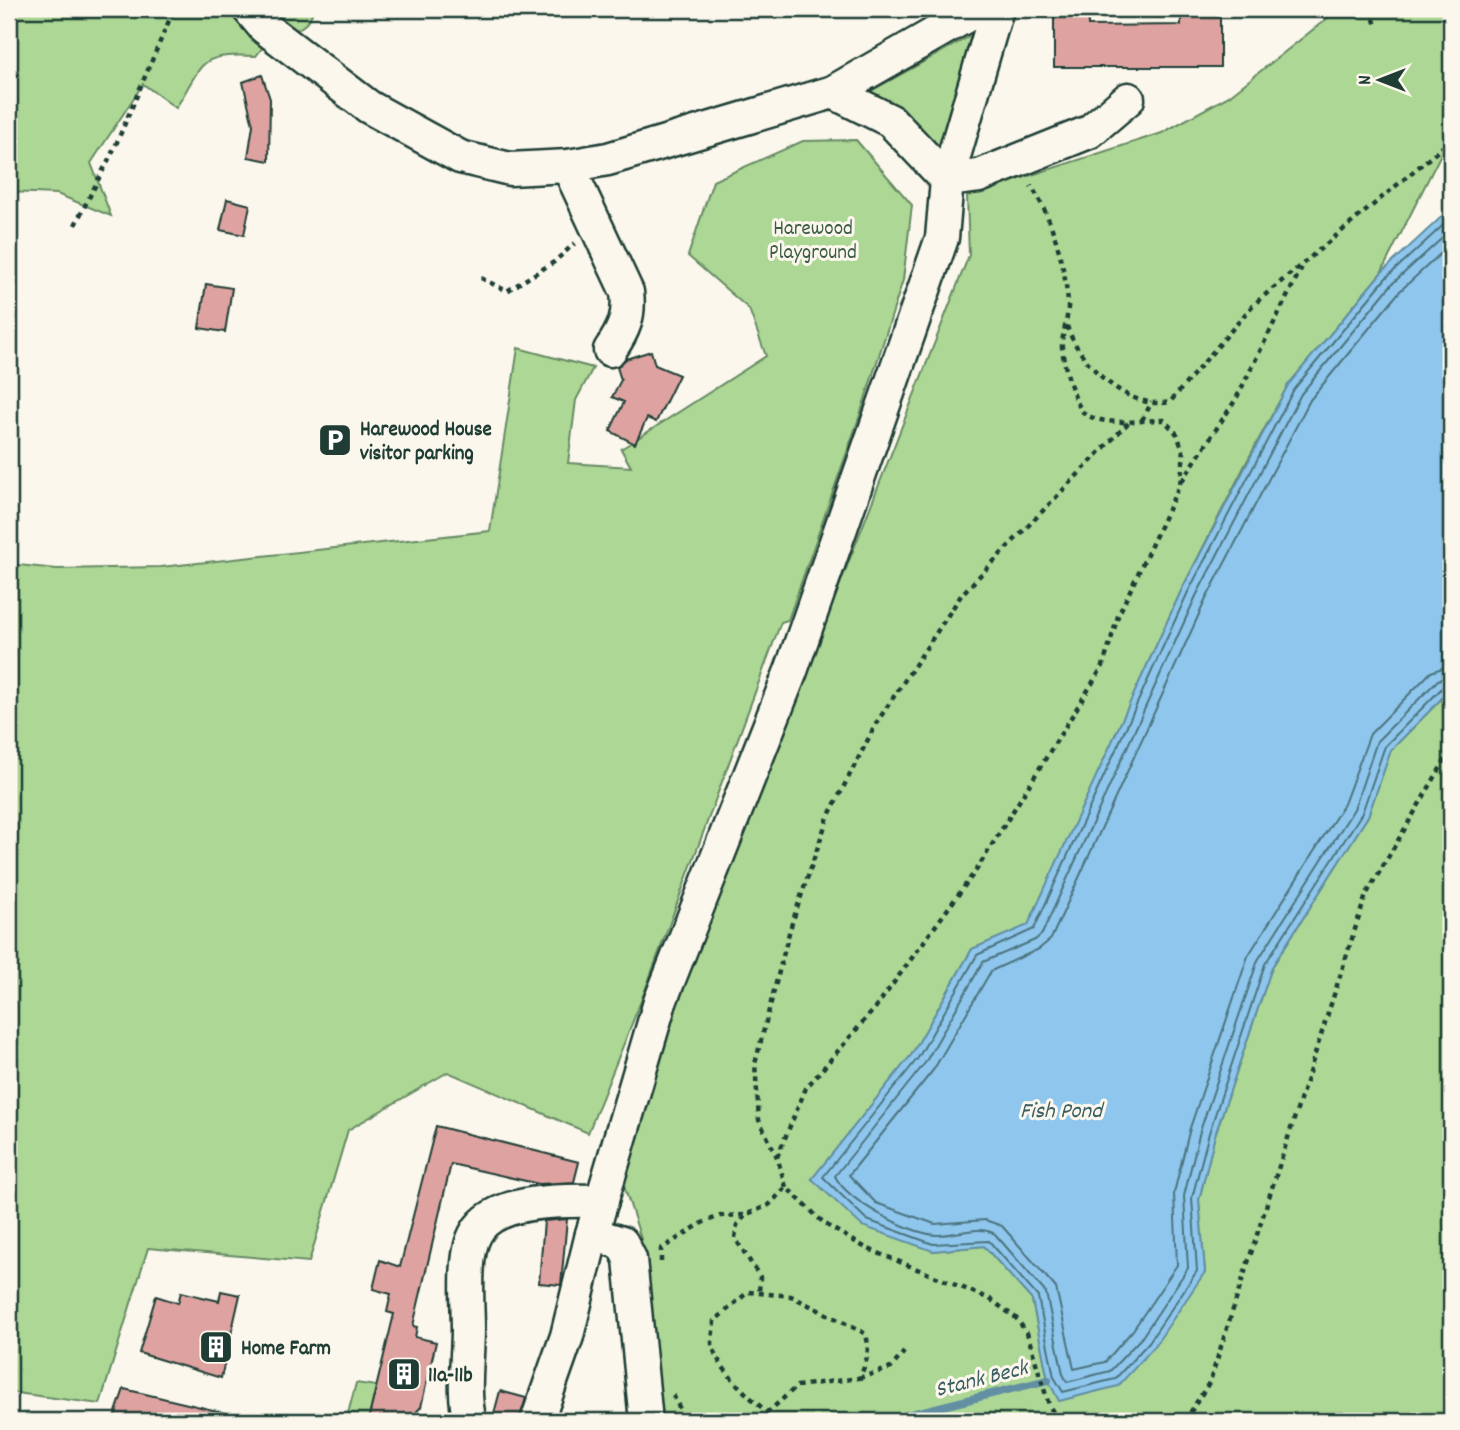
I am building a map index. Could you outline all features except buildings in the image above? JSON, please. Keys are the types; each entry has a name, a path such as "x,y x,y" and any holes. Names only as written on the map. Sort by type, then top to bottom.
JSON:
{"lane":[{"path":"249,9 264,27 369,107 460,157 510,169 568,166 608,159 833,92 978,9"},
{"path":"537,1421 567,1336 592,1234 660,1002 791,671 942,238 947,180 997,9"},
{"path":"833,92 891,121 947,180"},
{"path":"947,180 979,176 1089,132 1128,99"},
{"path":"568,166 627,292 630,312 623,330 610,350"},
{"path":"470,1421 468,1302 470,1248 476,1231 495,1217 526,1203 564,1199 602,1201"},
{"path":"592,1234 622,1243 630,1259 646,1421"}],"path":[{"path":"75,225 114,149 174,9"},
{"path":"1371,9 1376,26"},
{"path":"1066,323 1073,345 1096,374 1128,394 1152,402 1170,402 1253,305 1451,140"},
{"path":"1015,161 1042,203 1060,256 1068,305 1061,348 1074,397 1082,412 1102,421 1164,420 1177,435 1185,454 1180,484"},
{"path":"481,278 507,291 554,262 595,222"},
{"path":"777,1157 806,1088 876,1007 977,869 1103,666 1118,616 1180,484 1236,399 1306,259"},
{"path":"1141,420 1152,402"},
{"path":"1058,1421 1049,1405 1027,1333 1016,1318 990,1299 866,1248 825,1224 786,1187 777,1157 759,1120 755,1064 790,929 828,817 877,722 962,594 1130,421"},
{"path":"1185,1421 1210,1381 1366,895 1451,750"},
{"path":"660,1275 661,1249 702,1223 720,1216 745,1215 769,1205 786,1187"},
{"path":"745,1215 737,1225 735,1238 760,1277 759,1293"},
{"path":"775,1420 728,1373 712,1344 714,1321 748,1292 791,1296 866,1334 869,1348 865,1367 859,1378"},
{"path":"768,1413 797,1386 859,1378 891,1368 904,1352"},
{"path":"671,1382 686,1421"}],"green space":[{"path":"9,9 236,9 263,47 256,56 223,56 205,64 176,108 143,84 91,163 111,216 57,194 9,192"},
{"path":"263,9 313,9 305,24 290,33"},
{"path":"1339,9 1451,9 1451,134 1381,273 1288,385 1245,465 1182,589 1028,926 972,949 912,1054 812,1179 933,1251 984,1246 1032,1300 1048,1380 1205,1272 1199,1200 1215,1135 1272,967 1368,816 1391,750 1451,689 1451,1421 658,1421 641,1239 615,1158 969,255 967,196 1162,133 1229,96"},
{"path":"974,34 947,155 862,96"},
{"name":"Harewood Playground","path":"856,140 912,205 903,280 860,415 788,620 781,622 641,1001 588,1133 448,1072 348,1130 309,1262 148,1248 100,1404 9,1392 9,564 57,569 161,567 490,531 518,348 593,368 576,400 568,463 631,467 621,449 766,356 749,309 688,256 713,181 803,141"},
{"path":"356,1383 376,1386 368,1421 346,1421"}],"water":[{"name":"Fish Pond","path":"1451,208 1451,689 1391,750 1368,816 1272,967 1215,1135 1199,1200 1205,1272 1154,1347 1118,1386 1059,1401 1048,1380 1032,1300 984,1246 933,1251 862,1226 812,1179 912,1054 972,949 1028,925 1182,589 1288,385 1381,273"}],"waterway":[{"name":"Stank Beck","path":"883,1421 1048,1380"}],"place":[{"name":"Harewood House visitor parking","path":"335,440"},
{"name":"Home Farm","path":"216,1347"},
{"name":"11a-11b","path":"404,1374"}]}
